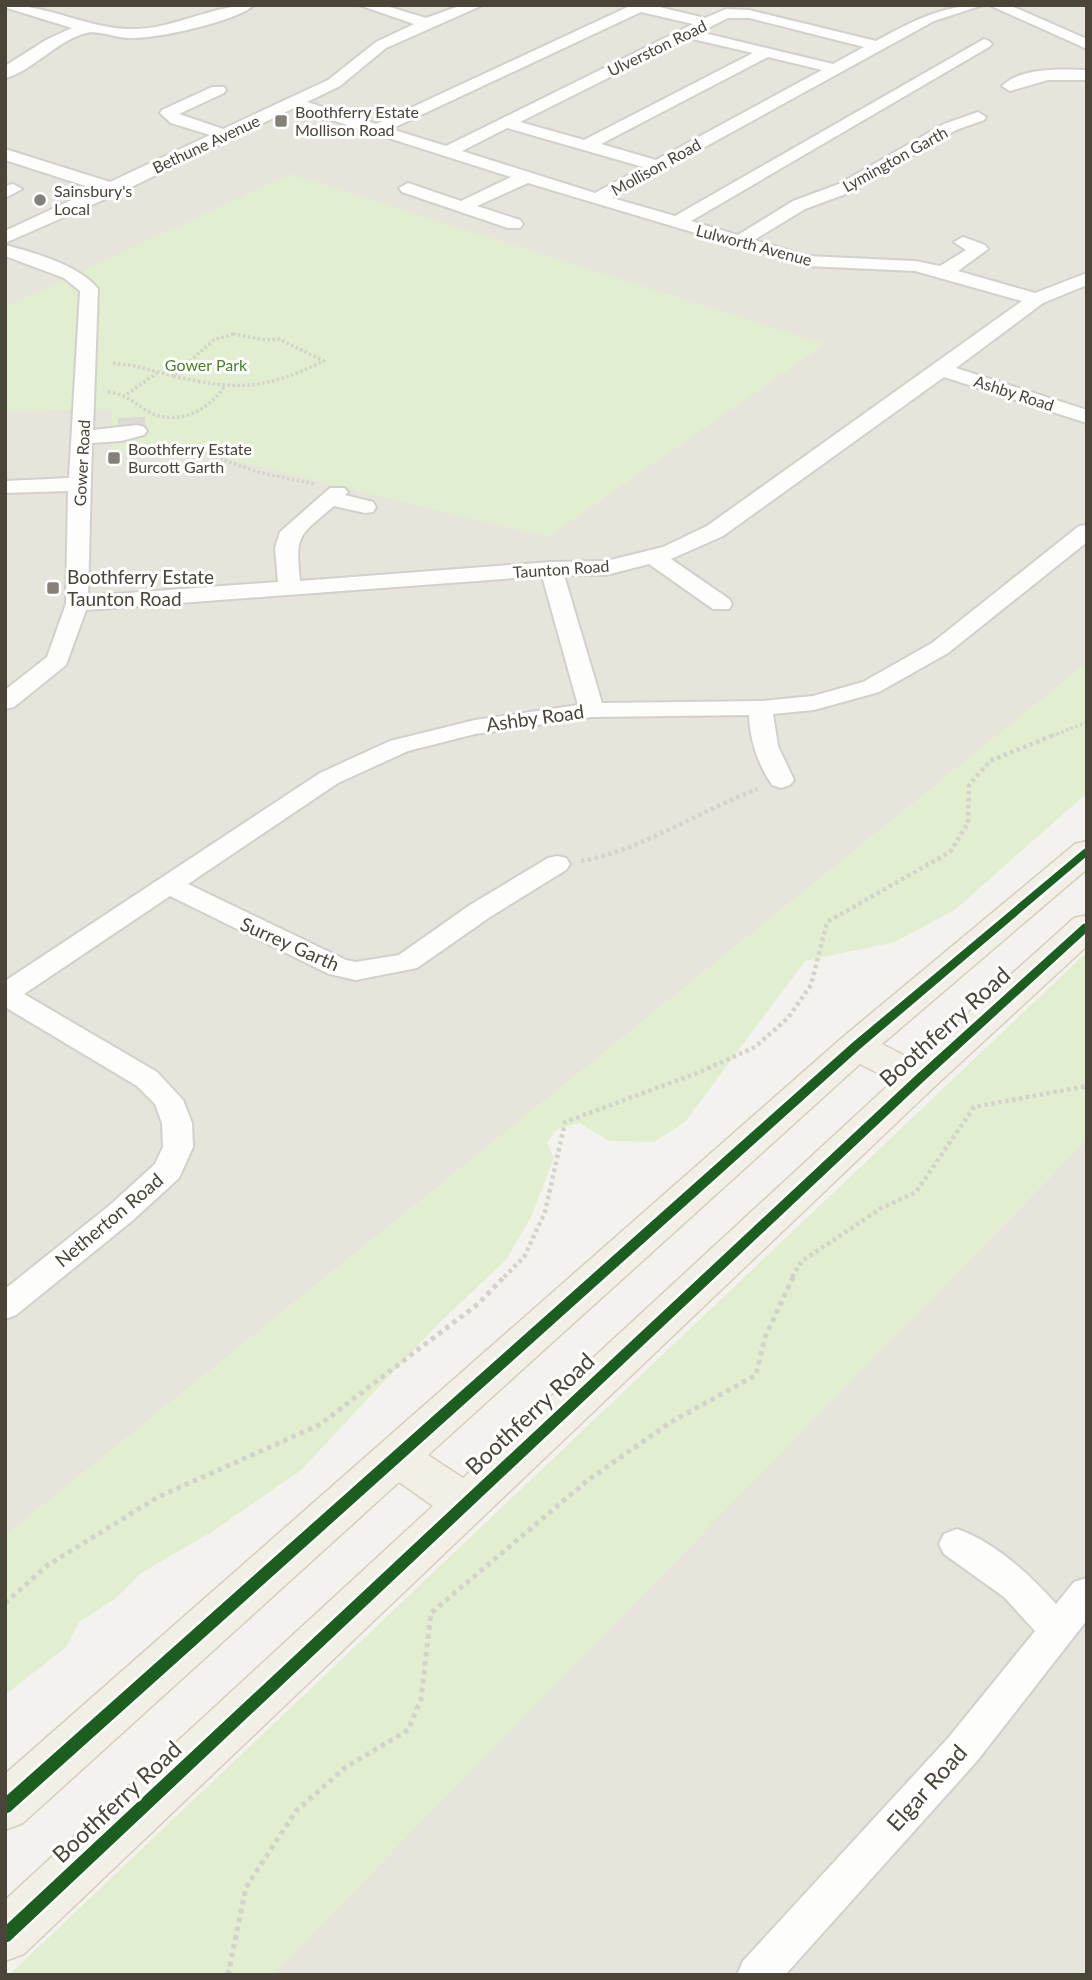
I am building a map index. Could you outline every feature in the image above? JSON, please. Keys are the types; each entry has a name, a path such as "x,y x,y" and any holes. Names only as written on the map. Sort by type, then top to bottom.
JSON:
{"main road":[{"name":"Boothferry Road","path":"5,1807 856,1046 1087,851"},
{"name":"Boothferry Road","path":"5,1936 919,1079 1087,926"},
{"path":"856,1046 919,1079"},
{"path":"396,1457 465,1504"}],"street":[{"path":"12,5 86,28 121,33 164,32 247,5"},
{"path":"366,5 427,23"},
{"name":"Bethune Avenue","path":"5,239 294,103 334,83 381,45 427,23 476,5"},
{"name":"Mollison Road","path":"294,103 597,199 929,18 976,5"},
{"path":"996,5 1087,45"},
{"path":"377,129 642,6 708,23"},
{"name":"Ulverston Road","path":"449,151 726,13 749,13 881,44"},
{"path":"5,73 51,43 86,28"},
{"path":"688,33 835,69"},
{"path":"676,223 984,44"},
{"path":"587,145 767,52"},
{"path":"1014,68 1034,76"},
{"path":"1010,86 1034,76 1057,72 1087,75"},
{"path":"218,90 168,113 177,120 223,135"},
{"path":"162,100 181,105"},
{"name":"Lymington Garth","path":"738,242 799,205 845,188 950,127 978,117"},
{"path":"507,123 658,166"},
{"path":"5,154 113,189"},
{"path":"8,186 31,162"},
{"path":"462,207 528,176"},
{"path":"408,188 514,224"},
{"name":"Lulworth Avenue","path":"597,199 806,261 838,264 879,263 943,272 1036,299"},
{"path":"943,272 979,249 963,242"},
{"name":"Gower Road","path":"5,250 70,274 89,289 79,484 77,604 58,660 5,702"},
{"name":"Taunton Road","path":"77,604 551,569 606,568 671,552 715,531 942,370 1036,299 1087,278"},
{"name":"Ashby Road","path":"942,370 1087,416"},
{"path":"82,437 121,435 136,440"},
{"path":"5,487 79,484"},
{"path":"290,588 286,548 291,532 334,495 365,507"},
{"name":"Ashby Road","path":"5,995 328,778 399,746 475,727 592,709 761,708 814,703 870,687 940,648 1087,531"},
{"path":"654,557 721,604"},
{"path":"551,569 592,709"},
{"path":"761,708 766,753 781,780"},
{"name":"Surrey Garth","path":"170,885 339,968 356,971 407,962 480,911 557,864"},
{"name":"Netherton Road","path":"5,995 147,1079 168,1100 177,1123 177,1147 168,1170 121,1213 5,1307"},
{"path":"957,1544 1017,1586 1057,1630"},
{"name":"Elgar Road","path":"758,1975 963,1749 1087,1593"}],"path":[{"path":"113,363 139,365 157,373 224,387 265,387 324,361 279,339 266,340 233,334 219,336 206,343 200,355 173,376"},
{"path":"127,395 157,373"},
{"path":"85,393 110,392 127,395 136,399 150,413 167,418 190,417 218,397 224,387"},
{"path":"136,440 189,447 257,472 315,484 334,495"},
{"path":"5,1603 48,1565 158,1497 319,1425 478,1304 524,1257 535,1235 545,1212 565,1122 700,1072 755,1047 788,1018 810,985 827,922 950,852 968,823 969,785 990,761 1087,722"},
{"path":"557,864 605,857 725,801 781,780"},
{"path":"228,1975 246,1887 296,1811 346,1767 408,1730 421,1699 431,1613 588,1480 671,1422 755,1375 765,1337 786,1288 802,1261 880,1209 916,1192 974,1107 1087,1086"}],"shaded area":[{"path":"5,5 1087,5 1087,663 5,1536"},
{"path":"1087,1139 1087,1975 272,1975 283,1963"}],"green space":[{"name":"Gower Park","path":"290,174 825,344 548,537 185,449 112,454 112,409 5,412 5,307"},
{"path":"1087,663 1087,793 956,909 895,942 805,961 685,1122 654,1142 609,1141 579,1123 557,1129 547,1143 554,1158 531,1217 506,1260 438,1324 300,1471 210,1533 141,1573 116,1598 79,1622 66,1647 5,1695 5,1536"},
{"path":"1087,952 1087,1139 272,1975 9,1975"}],"building":[{"path":"144,418 144,425 119,426 119,419"}],"cycle path":[{"path":"5,1807 856,1046 1087,851"},
{"path":"5,1936 919,1079 1087,926"}],"place":[{"name":"Boothferry Estate Mollison Road","path":"281,121"},
{"name":"Sainsbury's Local","path":"40,200"},
{"name":"Boothferry Estate Burcott Garth","path":"114,458"},
{"name":"Boothferry Estate Taunton Road","path":"53,588"}]}
